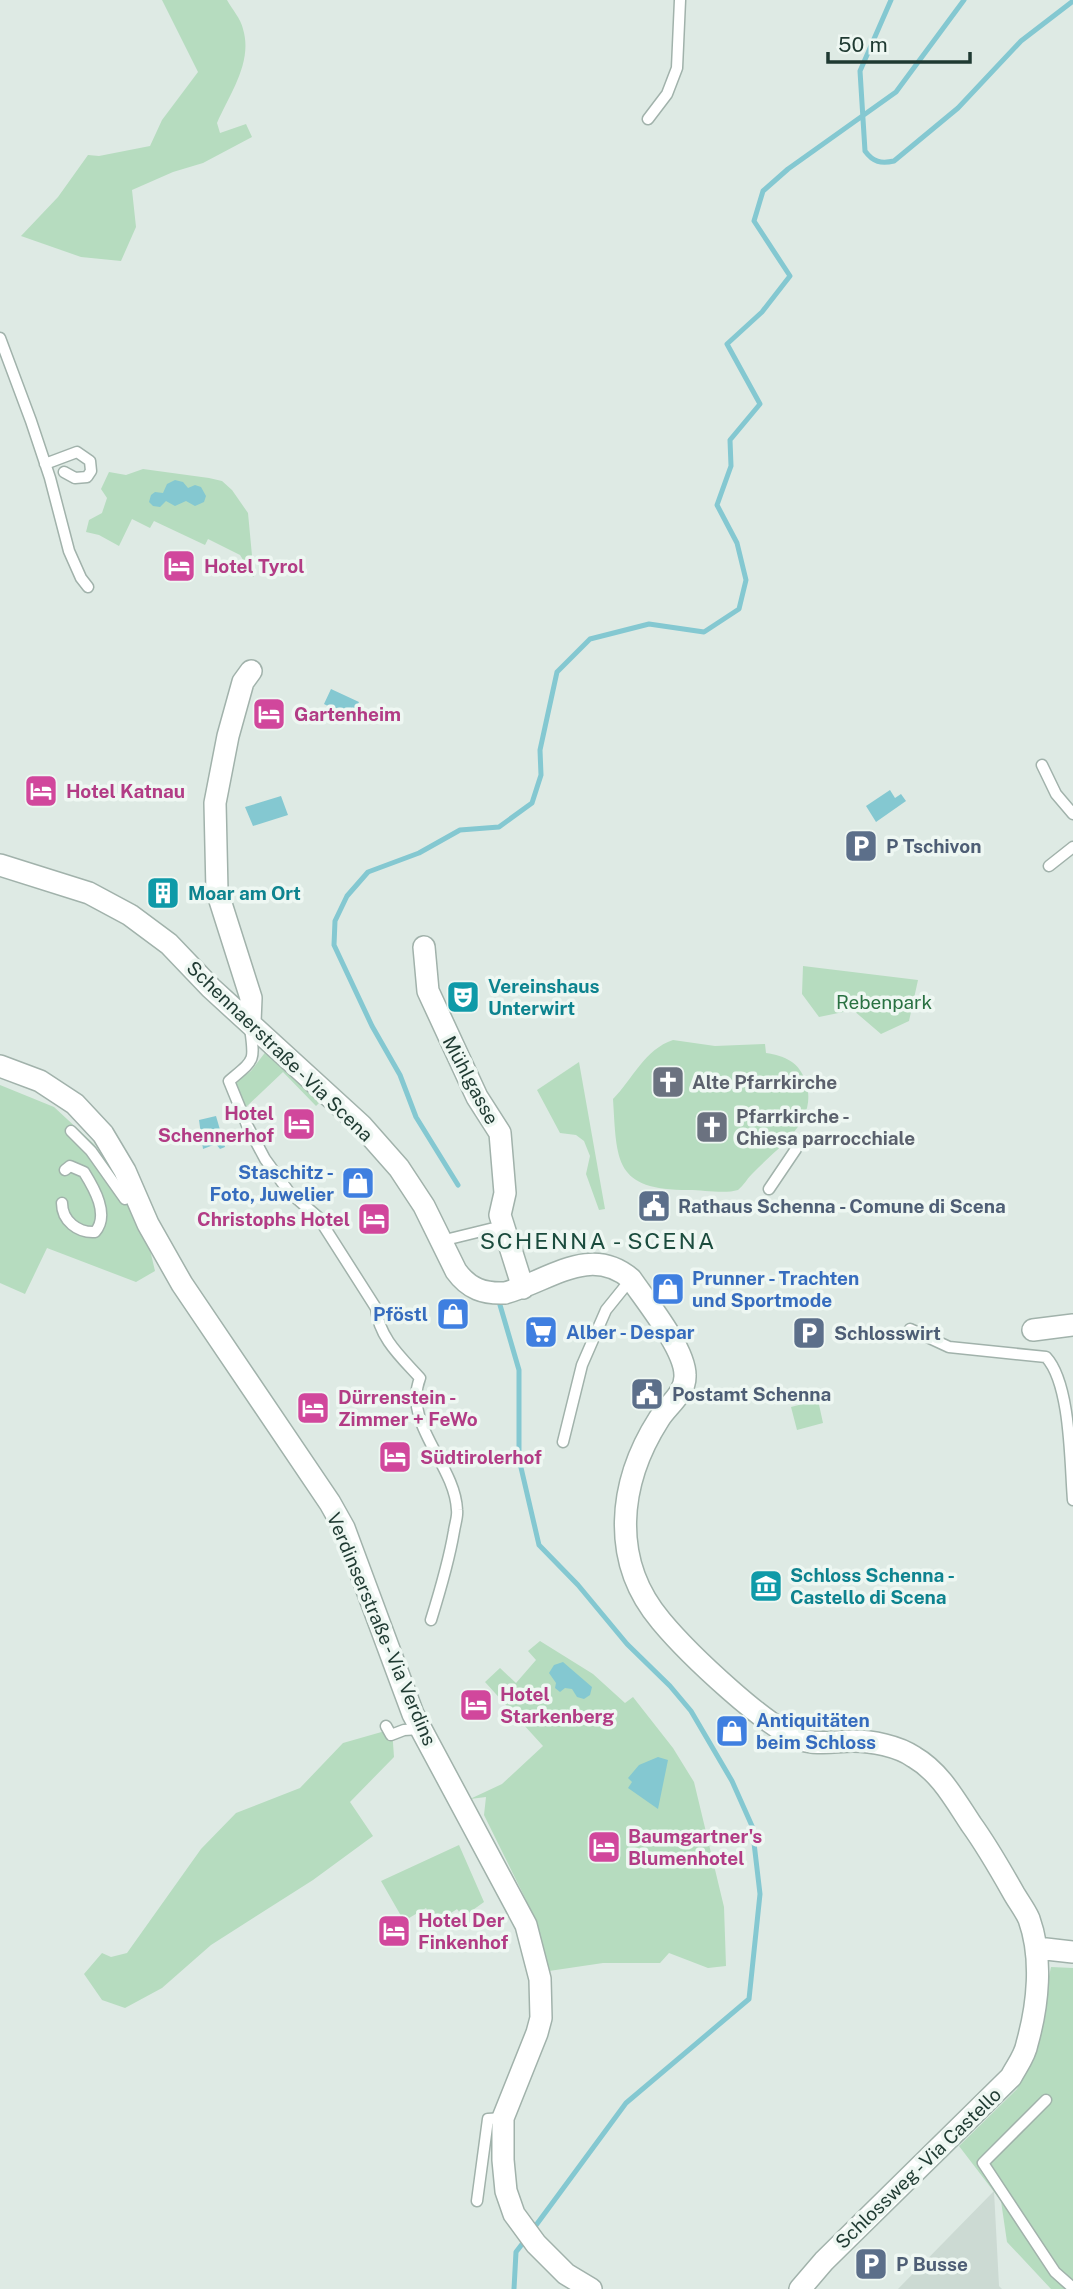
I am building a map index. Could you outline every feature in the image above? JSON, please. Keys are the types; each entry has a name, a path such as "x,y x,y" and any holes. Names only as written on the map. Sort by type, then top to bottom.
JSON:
{"street":[{"path":"250,1022 251,998 217,891 215,803 228,736 243,682 251,671"},
{"name":"Schennaerstraße - Via Scena","path":"0,865 89,893 130,915 169,944 211,988 361,1125 399,1168 424,1206 456,1271 469,1285 484,1292 514,1290"},
{"name":"Mühlgasse","path":"424,947 428,991 477,1097 500,1133 505,1193 501,1220 514,1290"},
{"name":"Verdinserstraße - Via Verdins","path":"0,1066 40,1081 75,1104 103,1134 125,1171 149,1224 182,1284 344,1528 420,1729 526,1925 540,1979 541,2018 503,2118 506,2191 514,2214 536,2244 566,2274 591,2289"},
{"path":"514,1290 588,1263 621,1270 631,1279"},
{"name":"Schlossweg - Via Castello","path":"631,1279 660,1320 685,1367 682,1389 660,1418 648,1440 637,1464 628,1500 625,1545 629,1564 645,1601 705,1666 784,1732 823,1744 854,1741 889,1746 911,1754 930,1767 986,1846 1028,1917 1037,1948 1034,2003 1027,2047 1011,2077 824,2260 800,2289"},
{"path":"1033,1330 1073,1325"},
{"path":"1037,1948 1073,1952"}],"lane":[{"path":"648,119 667,94 677,68 680,0"},
{"path":"0,338 45,464 69,551 81,579 88,587"},
{"path":"45,464 77,452 90,461 91,471 87,477 75,478 64,472"},
{"path":"1042,765 1056,794 1073,814"},
{"path":"1049,866 1073,847"},
{"path":"250,1022 254,1056 249,1064 229,1081 247,1125 265,1158 289,1192 318,1217 342,1252 376,1308 377,1323 384,1336 420,1378 415,1392 415,1407 448,1477 457,1510 450,1552 431,1620"},
{"path":"71,1131 91,1151 125,1199"},
{"path":"769,1189 796,1149"},
{"path":"62,1203 67,1220 75,1227 84,1232 95,1232 101,1225 102,1214 89,1179 76,1167 70,1166 65,1170"},
{"path":"441,1241 494,1228 501,1220"},
{"path":"563,1442 582,1365 606,1310 631,1279"},
{"path":"910,1329 949,1347 1046,1357 1051,1363 1064,1399 1073,1500"},
{"path":"386,1726 391,1735 404,1730 420,1729"},
{"path":"1046,2101 983,2163 1055,2272 1073,2288"},
{"path":"477,2201 488,2119 503,2118"}],"shaded area":[{"path":"994,2191 999,2286 1002,2289 898,2289"}],"green space":[{"path":"162,0 227,0 242,25 245,53 239,77 217,123 220,133 246,124 252,137 203,163 173,172 132,190 136,227 121,261 81,257 21,236 58,197 88,155 99,156 150,146 162,120 198,72"},
{"path":"143,469 222,481 232,490 248,513 254,577 241,572 245,563 240,555 208,539 205,545 154,521 150,528 132,519 119,546 99,535 86,532 89,520 102,513 107,498 101,489 109,472 126,475"},
{"name":"Rebenpark","path":"803,966 918,980 909,1021 881,1034 853,1010 819,1017 802,994"},
{"path":"673,1040 715,1046 765,1044 766,1053 791,1061 803,1076 808,1097 801,1123 738,1190 720,1192 664,1189 646,1185 633,1178 624,1168 616,1140 613,1099 654,1050"},
{"path":"267,1050 321,1101 316,1106 283,1072 245,1108 234,1083 251,1071"},
{"path":"579,1062 605,1209 599,1210 586,1174 590,1156 584,1141 576,1135 560,1133 537,1090"},
{"path":"0,1085 54,1107 94,1144 123,1185 147,1237 155,1271 136,1282 47,1248 25,1294 0,1283"},
{"path":"818,1400 823,1423 797,1430 791,1407"},
{"path":"540,1641 593,1674 625,1703 633,1697 673,1748 694,1782 724,1907 726,1966 708,1968 669,1953 660,1963 603,1963 549,1971 526,1900 484,1815 486,1797 470,1799 502,1784 543,1746 485,1682 500,1668 516,1683 536,1660 528,1651"},
{"path":"392,1729 394,1757 350,1802 373,1836 313,1880 211,1945 162,1988 125,2008 102,2000 84,1974 102,1953 111,1957 127,1953 201,1849 236,1813 300,1788 343,1743"},
{"path":"459,1845 484,1902 463,1917 457,1909 442,1919 444,1923 437,1927 426,1908 404,1921 381,1881"},
{"path":"1051,1967 1073,1968 1073,2289 1051,2289 1007,2242 1001,2201 959,2146 1017,2089 1034,2048"}],"water":[{"path":"175,480 183,482 188,488 195,485 201,487 206,496 204,502 195,506 186,501 175,506 166,501 160,507 149,502 151,495 155,492 163,493 167,484"},
{"path":"331,689 359,702 351,718 324,704"},
{"path":"890,790 895,798 901,794 906,801 876,822 866,806"},
{"path":"281,796 288,815 253,826 245,807"},
{"path":"216,1116 225,1147 220,1149 216,1144 203,1149 199,1120"},
{"path":"563,1662 592,1687 590,1695 584,1699 577,1697 572,1689 565,1688 560,1692 555,1688 556,1683 549,1673 554,1665"},
{"path":"658,1757 668,1760 658,1809 628,1788 632,1782 628,1778 639,1765"}],"waterway":[{"path":"891,0 860,71 865,151 874,160 885,162 894,161 958,108 1021,41 1073,1"},
{"path":"458,1185 416,1117 400,1075 372,1026 334,945 335,921 347,896 368,872 419,853 460,830 499,827 532,803 541,775 540,750 557,672 590,639 649,624 704,632 739,609 746,580 737,543 717,505 731,466 730,440 760,404 727,344 762,312 790,276 754,221 763,191 788,169 896,92 964,0"},
{"path":"500,1305 519,1370 519,1459 539,1545 691,1711 732,1781 752,1826 760,1894 749,1999 626,2103 531,2232"},
{"path":"514,2289 516,2252 526,2239"}],"place":[{"name":"Hotel Tyrol","path":"179,566"},
{"name":"Gartenheim","path":"269,714"},
{"name":"Hotel Katnau","path":"41,791"},
{"name":"P Tschivon","path":"861,846"},
{"name":"Moar am Ort","path":"163,893"},
{"name":"Vereinshaus Unterwirt","path":"463,997"},
{"name":"Alte Pfarrkirche","path":"668,1082"},
{"name":"Hotel Schennerhof","path":"299,1124"},
{"name":"Pfarrkirche - Chiesa parrocchiale","path":"712,1127"},
{"name":"Staschitz - Foto, Juwelier","path":"358,1183"},
{"name":"Rathaus Schenna - Comune di Scena","path":"654,1206"},
{"name":"Christophs Hotel","path":"374,1219"},
{"name":"Prunner - Trachten und Sportmode","path":"668,1289"},
{"name":"Pföstl","path":"453,1314"},
{"name":"Alber - Despar","path":"541,1332"},
{"name":"Schlosswirt","path":"809,1333"},
{"name":"Postamt Schenna","path":"647,1394"},
{"name":"Dürrenstein - Zimmer + FeWo","path":"313,1408"},
{"name":"Südtirolerhof","path":"395,1457"},
{"name":"Schloss Schenna - Castello di Scena","path":"766,1586"},
{"name":"Hotel Starkenberg","path":"476,1705"},
{"name":"Antiquitäten beim Schloss","path":"732,1731"},
{"name":"Baumgartner's Blumenhotel","path":"604,1847"},
{"name":"Hotel Der Finkenhof","path":"394,1931"},
{"name":"P Busse","path":"871,2264"}],"district":[{"name":"SCHENNA - SCENA","path":"598,1241"}]}
